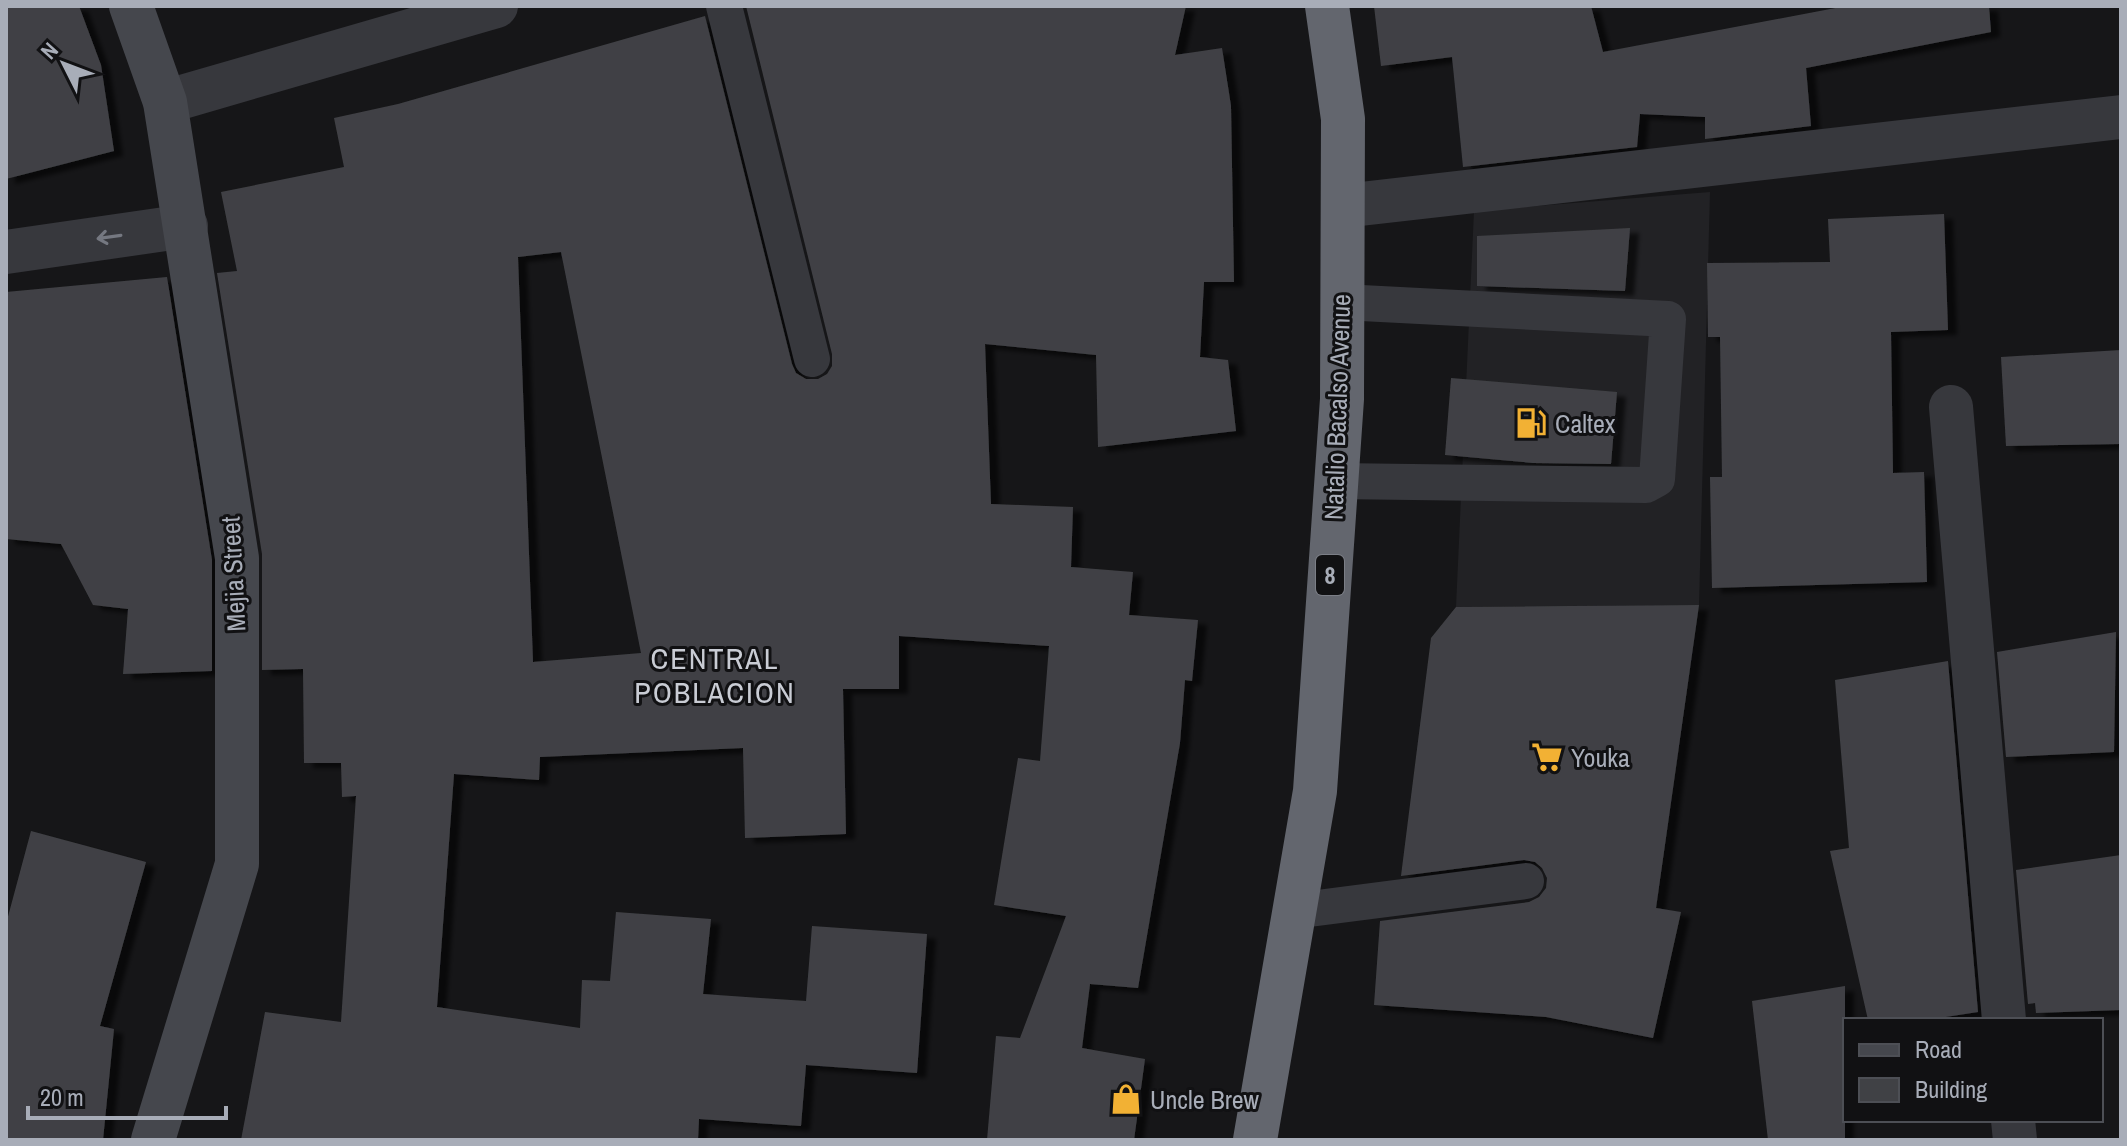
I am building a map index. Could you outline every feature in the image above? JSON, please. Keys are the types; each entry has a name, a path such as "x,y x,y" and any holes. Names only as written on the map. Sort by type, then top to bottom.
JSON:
{"highway":[{"name":"Natalio Bacalso Avenue","path":"1255,1140 1315,791 1342,399 1343,119 1327,6"}],"street":[{"name":"Mejia Street","path":"131,6 165,102 237,558 237,864 153,1140"},
{"path":"165,102 496,6"},
{"path":"1343,206 2121,117"},
{"path":"6,252 186,226"},
{"path":"1951,407 2004,1018"}],"lane":[{"path":"724,6 812,359"},
{"path":"1336,481 1646,485 1657,479 1668,319 1342,302"},
{"path":"1294,911 1526,881"}],"shaded area":[{"path":"1710,192 1699,605 1456,607 1474,211"}],"building":[{"path":"6,6 79,6 101,65 114,151 6,179"},
{"path":"746,6 1186,6 1175,55 1222,48 1231,106 1234,282 1204,282 1200,357 1228,360 1236,431 1098,447 1096,355 985,344 991,504 1073,507 1071,567 1133,572 1129,615 1198,620 1192,681 1185,680 1180,743 1138,988 1090,984 1082,1048 1145,1059 1134,1140 987,1140 996,1036 1020,1038 1066,916 994,905 1018,758 1040,761 1049,646 899,636 899,689 843,689 846,834 745,838 743,748 540,757 539,780 454,774 437,1007 580,1028 582,980 610,981 616,912 711,919 703,994 806,1001 812,926 927,934 917,1073 806,1065 801,1126 699,1119 698,1140 241,1140 265,1012 341,1022 356,796 342,797 341,763 304,763 303,669 262,670 262,554 217,273 237,271 221,192 344,167 334,118 398,104 705,16 792,364 796,373 806,379 818,379 827,374 832,366 832,354","holes":["561,252 641,653 533,662 518,257"]},
{"path":"1374,6 1591,6 1603,52 1846,6 1989,6 1991,32 1806,68 1811,126 1705,139 1705,117 1640,114 1637,147 1463,167 1452,57 1381,66"},
{"path":"1944,214 1948,330 1891,332 1893,473 1924,472 1927,582 1712,588 1710,477 1722,477 1720,337 1708,337 1707,263 1830,262 1828,219"},
{"path":"1630,228 1625,291 1477,286 1477,236"},
{"path":"167,277 212,560 212,671 123,674 128,609 93,605 61,544 6,539 6,292"},
{"path":"2121,350 2121,444 2006,446 2001,357"},
{"name":"Caltex","path":"1451,378 1617,392 1611,464 1533,463 1445,455"},
{"name":"Youka","path":"1699,605 1656,908 1681,912 1653,1038 1546,1017 1374,1005 1380,921 1529,902 1539,897 1546,888 1547,878 1542,868 1535,862 1524,860 1401,876 1431,638 1456,607"},
{"path":"2116,632 2114,752 2006,757 1997,652"},
{"path":"1948,661 1978,1012 1939,1018 1868,1018 1830,851 1849,848 1835,680"},
{"path":"31,831 146,862 100,1026 114,1029 103,1140 6,1140 6,924"},
{"path":"2121,855 2121,1010 2036,1013 2035,1003 2028,1004 2016,870"},
{"path":"1845,986 1845,1140 1768,1140 1752,1001"}],"place":[{"name":"Caltex","path":"1531,423"},
{"name":"Youka","path":"1547,757"},
{"name":"Uncle Brew","path":"1126,1099"}],"district":[{"name":"CENTRAL POBLACION","path":"715,675"}]}
